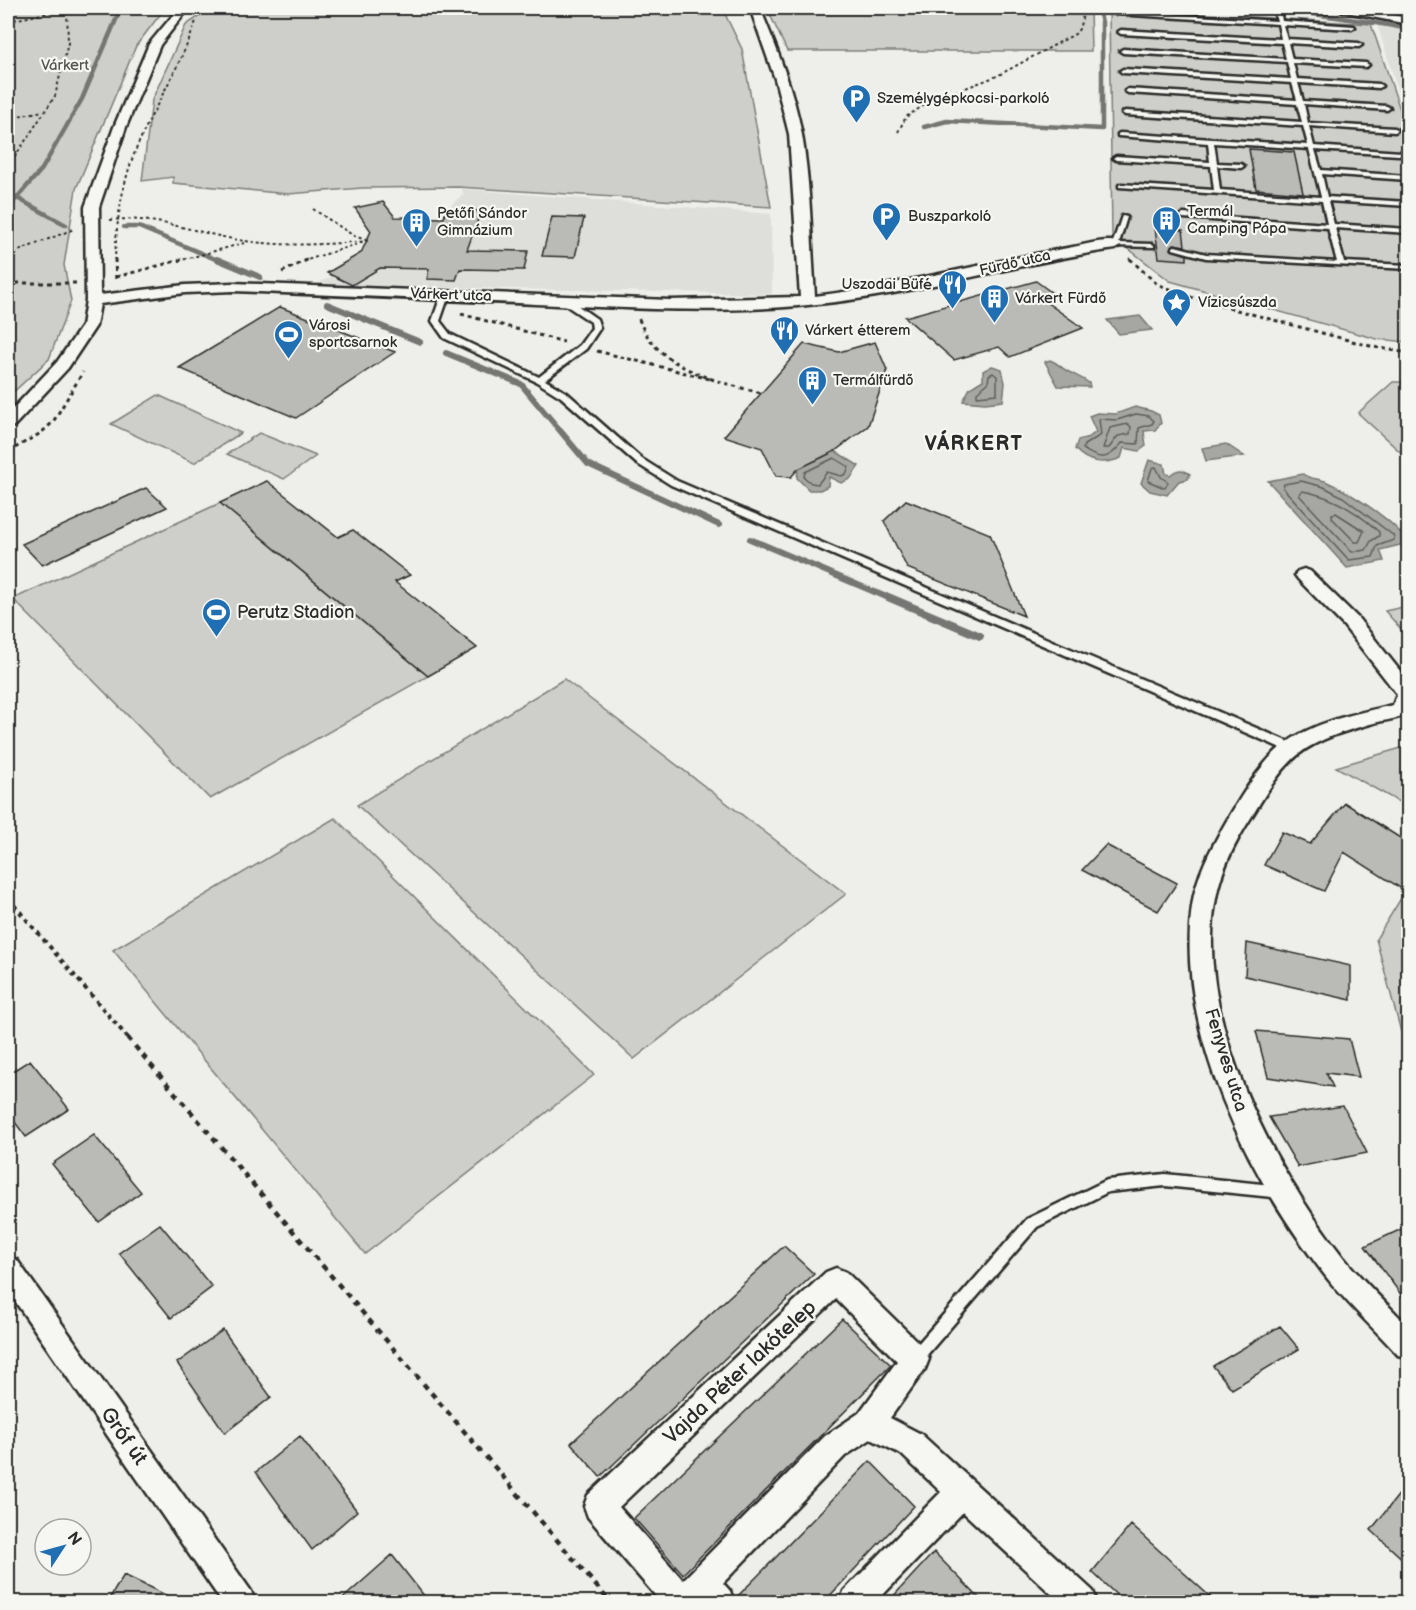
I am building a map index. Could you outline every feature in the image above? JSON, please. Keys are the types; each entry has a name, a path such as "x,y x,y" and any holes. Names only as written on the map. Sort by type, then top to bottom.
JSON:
{"street":[{"path":"8,423 63,366 89,326 93,300 92,207 120,127 155,44 184,8"},
{"path":"755,8 771,46 786,93 798,152 808,300"},
{"path":"1341,8 1408,21"},
{"name":"Fürdő utca","path":"808,300 904,288 1066,251 1115,245"},
{"name":"Várkert utca","path":"93,300 185,289 253,288 442,302 564,300 638,304 737,305 808,300"},
{"name":"Fenyves utca","path":"1304,575 1351,622 1407,693 1401,710 1359,719 1292,748 1256,794 1222,847 1203,905 1200,964 1215,1035 1241,1112 1282,1192 1335,1266 1408,1345"},
{"name":"Gróf út","path":"8,1269 233,1599"},
{"name":"Vajda Péter lakótelep","path":"836,1281 915,1359 869,1423 835,1446 696,1598 599,1506 836,1281"},
{"path":"869,1423 911,1444 1082,1602"},
{"path":"855,1602 962,1491"}],"lane":[{"path":"1117,13 1352,27"},
{"path":"1278,15 1341,264"},
{"path":"1121,32 1359,45"},
{"path":"1123,51 1366,65"},
{"path":"1123,71 1379,86"},
{"path":"1128,91 1387,108"},
{"path":"1125,113 1395,130"},
{"path":"1120,135 1399,153"},
{"path":"1211,141 1217,191"},
{"path":"1116,158 1242,166"},
{"path":"1318,172 1408,178"},
{"path":"1121,186 1408,204"},
{"path":"1183,216 1408,231"},
{"path":"1124,217 1115,245 1152,246"},
{"path":"1175,248 1206,256 1408,267"},
{"path":"540,380 583,347 596,328 594,321 564,300"},
{"path":"442,302 436,321 447,336 540,380 564,395 639,461 675,483 1292,748"},
{"path":"915,1359 1032,1223 1107,1186 1165,1180 1282,1192"}],"path":[{"path":"8,21 67,8 68,43 55,96 8,167"},
{"path":"898,132 906,117 929,102 997,76 1075,34 1079,29 1085,8"},
{"path":"118,296 116,277 123,190 136,148 189,43 197,16"},
{"path":"8,118 43,111"},
{"path":"313,208 354,236 367,241"},
{"path":"8,255 91,223 120,218 146,220 236,240 320,246 367,241"},
{"path":"199,255 252,241"},
{"path":"253,288 303,261 367,241"},
{"path":"1115,245 1157,284 1196,299 1374,347 1408,353"},
{"path":"442,302 583,347 761,393"},
{"path":"638,304 640,323 662,355 714,380"},
{"path":"8,452 41,433 53,422 86,367"},
{"path":"8,898 610,1602"}],"shaded area":[{"path":"1375,18 1408,25 1408,122 1377,24"},
{"path":"462,189 771,214 772,294 315,285 333,276 328,273 361,253 372,233 355,208 383,202 390,210 384,212 388,217 443,218 446,210 463,194"}],"green space":[{"name":"Várkert","path":"8,8 165,8 136,46 76,189 64,265 71,301 49,359 8,397"},
{"path":"205,8 722,8 742,49 771,207 458,187 362,188 288,194 173,183 173,177 142,181 152,100 186,25 203,14"},
{"path":"767,8 1090,8 1091,51 787,51"},
{"path":"1109,8 1371,24 1408,133 1408,342 1377,339 1170,281 1112,236"},
{"path":"1393,382 1408,382 1408,459 1358,413"},
{"path":"158,395 241,433 194,463 111,424"},
{"path":"259,433 316,456 284,479 227,454"},
{"name":"Perutz Stadion","path":"220,503 428,676 210,799 13,599"},
{"path":"1408,606 1408,637 1385,611"},
{"path":"564,679 846,894 634,1059 357,805"},
{"path":"1408,746 1408,807 1336,767"},
{"path":"335,818 594,1075 365,1254 113,950"},
{"path":"1408,887 1408,1058 1376,939"}],"water":[{"path":"1140,316 1152,330 1119,334 1107,320"},
{"path":"1050,360 1089,383 1090,387 1058,386 1045,362"},
{"path":"992,366 1002,369 1005,383 1003,401 985,403 963,401 970,388 983,380 983,371"},
{"path":"1135,407 1159,415 1161,423 1155,430 1144,431 1146,446 1139,451 1124,448 1121,458 1102,462 1090,460 1075,449 1078,440 1096,432 1089,416 1097,413 1116,414"},
{"path":"1226,444 1244,456 1206,461 1202,448"},
{"path":"835,451 859,466 850,479 841,483 829,477 828,486 820,490 809,490 797,478 798,469"},
{"path":"1149,460 1164,464 1166,474 1170,475 1180,470 1187,472 1190,474 1188,479 1179,481 1167,495 1150,491 1141,483"},
{"path":"1303,474 1325,481 1358,499 1394,526 1408,543 1380,550 1384,561 1347,568 1268,481"}],"building":[{"path":"1249,149 1294,152 1303,193 1256,189"},
{"name":"Petőfi Sándor Gimnázium","path":"383,202 395,217 444,218 446,210 481,211 467,250 528,251 524,270 460,269 456,280 427,279 429,269 380,268 352,285 327,273 361,253 371,231 355,208"},
{"path":"552,217 584,218 575,257 542,256"},
{"name":"Termál Camping Pápa","path":"1155,228 1183,230 1185,246 1174,244 1171,249 1187,255 1187,260 1159,258"},
{"name":"Várkert Fürdő","path":"1036,281 1059,298 1046,302 1083,328 1010,357 999,347 954,360 905,317"},
{"name":"Városi sportcsarnok","path":"280,307 395,352 296,418 179,368"},
{"name":"Termálfürdő","path":"875,342 887,370 868,426 835,451 798,469 791,477 776,476 762,448 724,436 804,344 839,352"},
{"name":"Perutz Stadion","path":"267,481 338,537 353,530 410,575 395,582 477,648 428,676 220,503"},
{"path":"146,488 167,507 42,565 22,544"},
{"path":"906,500 990,534 1024,616 907,568 884,521"},
{"path":"1345,803 1408,843 1408,893 1344,852 1324,891 1264,865 1282,832 1310,844"},
{"path":"1106,845 1177,883 1158,911 1082,870"},
{"path":"1247,943 1351,966 1351,1000 1245,976"},
{"path":"1256,1031 1349,1039 1359,1077 1326,1073 1333,1087 1268,1077"},
{"path":"30,1060 69,1109 26,1137 8,1113 8,1074"},
{"path":"1343,1106 1367,1153 1298,1167 1269,1117"},
{"path":"94,1135 141,1192 99,1222 52,1164"},
{"path":"160,1224 212,1287 171,1318 119,1253"},
{"path":"1408,1226 1408,1304 1365,1246"},
{"path":"784,1246 814,1274 600,1477 571,1443"},
{"path":"842,1319 891,1365 683,1574 634,1518"},
{"path":"1280,1326 1299,1349 1232,1389 1213,1366"},
{"path":"223,1330 271,1397 225,1433 177,1363"},
{"path":"300,1436 357,1511 312,1550 256,1472"},
{"path":"870,1461 914,1506 824,1602 736,1602 735,1599"},
{"path":"1408,1483 1408,1564 1371,1530"},
{"path":"1131,1525 1216,1602 1124,1602 1092,1572"},
{"path":"934,1552 983,1602 888,1602"},
{"path":"392,1555 429,1602 339,1602"},
{"path":"124,1575 180,1602 107,1602"}],"waterway":[{"path":"8,208 42,169 82,99 121,8"},
{"path":"924,127 947,121 1102,129 1102,22 1098,8"},
{"path":"1274,8 1408,29"},
{"path":"17,198 66,225"},
{"path":"124,227 139,227 220,261"},
{"path":"217,259 260,277"},
{"path":"327,304 420,342"},
{"path":"446,353 521,384 588,464 719,525"},
{"path":"750,539 891,599"},
{"path":"888,597 980,636"}],"place":[{"name":"Személygépkocsi-parkoló","path":"856,124"},
{"name":"Buszparkoló","path":"887,242"},
{"name":"Termál Camping Pápa","path":"1166,246"},
{"name":"Petőfi Sándor Gimnázium","path":"416,248"},
{"name":"Uszodai Büfé","path":"953,310"},
{"name":"Várkert Fürdő","path":"994,324"},
{"name":"Vízicsúszda","path":"1177,328"},
{"name":"Várkert étterem","path":"784,356"},
{"name":"Városi sportcsarnok","path":"288,360"},
{"name":"Termálfürdő","path":"812,406"},
{"name":"Perutz Stadion","path":"216,638"}],"district":[{"name":"VÁRKERT","path":"974,444"}]}
